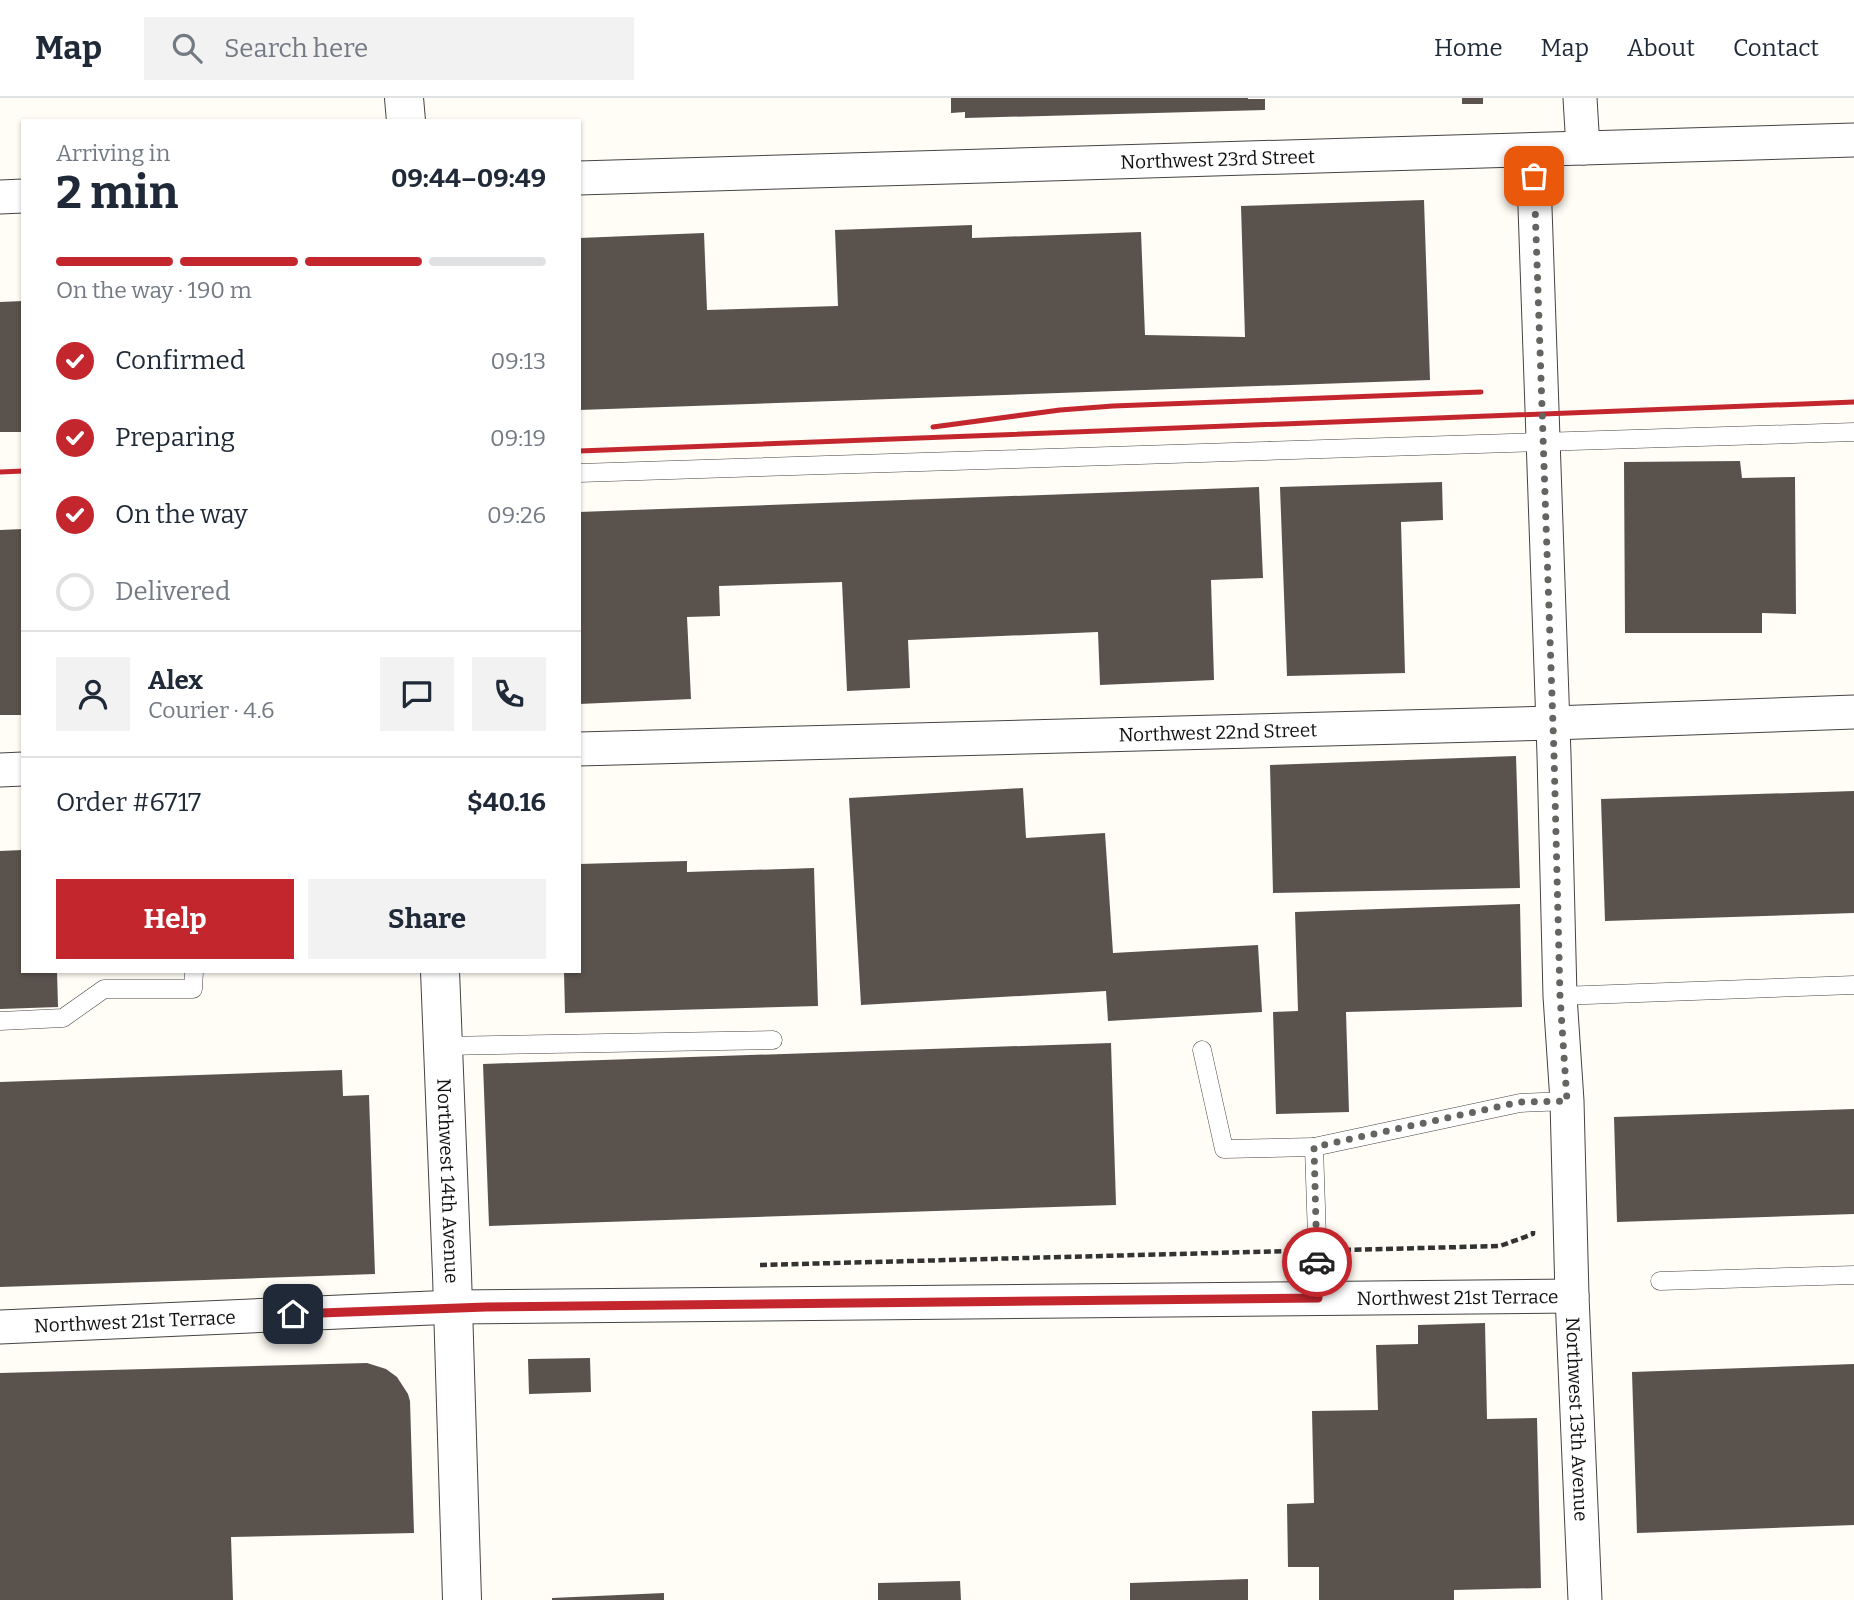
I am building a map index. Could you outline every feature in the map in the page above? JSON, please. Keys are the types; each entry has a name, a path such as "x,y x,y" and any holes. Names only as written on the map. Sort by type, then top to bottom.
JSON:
{"street":[{"path":"404,98 406,119"},
{"path":"1580,98 1583,148"},
{"name":"Northwest 23rd Street","path":"581,178 1854,140"},
{"name":"Northwest 13th Avenue","path":"1533,150 1560,996 1567,1101 1585,1600"},
{"path":"0,197 21,196"},
{"name":"Northwest 22nd Street","path":"581,749 1553,723 1854,712"},
{"path":"0,770 21,769"},
{"name":"Northwest 14th Avenue","path":"440,973 463,1600"},
{"name":"Northwest 21st Terrace","path":"0,1327 454,1307 1572,1296"}],"lane":[{"path":"581,473 1854,432"},
{"path":"0,1021 63,1018 104,989 193,989 194,973"},
{"path":"1560,996 1854,985"},
{"path":"443,1046 773,1040"},
{"path":"1202,1050 1224,1149 1314,1147 1520,1102 1567,1101"},
{"path":"1314,1147 1318,1298"},
{"path":"1660,1280 1854,1275"}],"path":[{"path":"748,1266 1500,1246 1533,1234"}],"building":[{"path":"951,98 1248,98 1265,99 1265,110 965,118 965,112 951,113"},
{"path":"1462,98 1483,98 1483,104 1462,104"},
{"path":"1424,200 1430,380 581,410 581,238 704,233 707,310 838,306 835,230 972,225 972,238 1141,232 1145,335 1245,337 1241,206"},
{"path":"21,301 21,432 0,432 0,302"},
{"path":"1740,461 1742,478 1795,477 1796,614 1762,613 1762,633 1625,633 1624,462"},
{"path":"1442,482 1443,520 1401,522 1405,673 1287,676 1280,487"},
{"path":"1259,487 1263,578 1211,580 1214,680 1100,685 1098,632 908,640 910,688 847,691 842,582 719,586 720,616 687,617 691,699 581,704 581,512"},
{"path":"21,529 21,715 0,715 0,530"},
{"path":"1516,756 1520,888 1273,893 1270,765"},
{"path":"1023,788 1026,838 1105,833 1113,953 1258,945 1262,1012 1108,1021 1106,991 861,1005 849,798"},
{"path":"1854,791 1854,913 1605,921 1601,799"},
{"path":"21,850 21,973 57,973 58,1007 0,1009 0,851"},
{"path":"687,861 687,872 814,868 818,1006 565,1013 564,973 581,973 581,864"},
{"path":"1520,904 1522,1007 1346,1012 1349,1112 1276,1114 1273,1012 1298,1011 1295,912"},
{"path":"1111,1043 1116,1205 489,1226 483,1064"},
{"path":"342,1070 343,1096 369,1095 375,1274 0,1287 0,1082"},
{"path":"1854,1109 1854,1214 1617,1222 1614,1117"},
{"path":"1485,1323 1487,1419 1537,1418 1541,1588 1454,1590 1454,1600 1319,1600 1319,1567 1288,1567 1287,1504 1314,1503 1312,1411 1378,1410 1376,1345 1418,1344 1418,1325"},
{"path":"590,1358 591,1392 529,1394 528,1359"},
{"path":"367,1363 386,1369 397,1377 410,1401 414,1533 231,1537 233,1600 0,1600 0,1373"},
{"path":"1854,1364 1854,1525 1637,1533 1632,1372"},
{"path":"1248,1579 1248,1600 1130,1600 1130,1583"},
{"path":"960,1581 961,1600 878,1600 878,1583"},
{"path":"664,1593 664,1600 552,1600 552,1598"}],"railway":[{"path":"933,427 1060,410 1113,406 1481,392"},
{"path":"581,451 1854,402"},
{"path":"0,472 21,471"}],"way so far":[{"path":"1317,1262 1314,1147 1520,1102 1567,1101 1560,996 1534,176"}],"route":[{"path":"293,1314 454,1307 1318,1298 1317,1262"}]}
